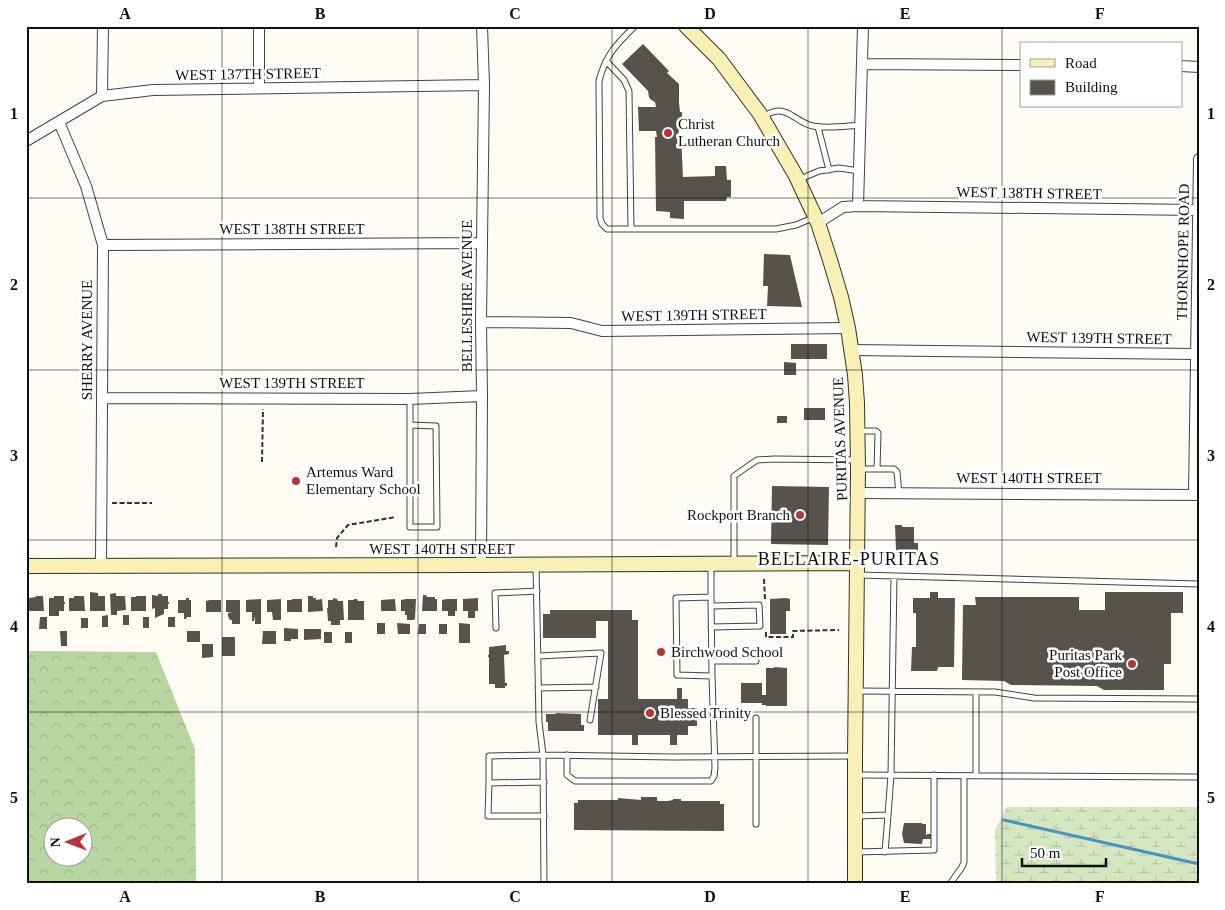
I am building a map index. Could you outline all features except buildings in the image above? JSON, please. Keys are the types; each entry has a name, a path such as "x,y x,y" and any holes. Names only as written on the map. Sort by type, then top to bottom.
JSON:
{"street":[{"path":"102,96 103,26"},
{"path":"259,26 259,88"},
{"name":"BELLESHIRE AVENUE","path":"481,565 481,322 484,85 482,26"},
{"name":"PURITAS AVENUE","path":"686,26 719,59 762,118 798,180 816,220 830,260 848,328 852,350 858,431 855,884"},
{"path":"816,220 843,207 858,206 863,26"},
{"path":"863,64 1020,65"},
{"path":"1182,66 1199,66"},
{"name":"WEST 137TH STREET","path":"26,142 102,96 153,90 484,85"},
{"name":"SHERRY AVENUE","path":"59,122 86,186 103,246 101,565"},
{"name":"THORNHOPE ROAD","path":"1197,495 1196,354 1199,159"},
{"name":"WEST 138TH STREET","path":"858,206 1198,210"},
{"name":"WEST 138TH STREET","path":"103,246 482,243"},
{"name":"WEST 139TH STREET","path":"481,322 571,323 602,331 848,328"},
{"name":"WEST 139TH STREET","path":"852,350 1196,354"},
{"name":"WEST 139TH STREET","path":"102,398 410,399 482,396"},
{"name":"WEST 140TH STREET","path":"858,494 1197,495"},
{"name":"WEST 140TH STREET","path":"26,566 734,564 858,569"}],"lane":[{"path":"635,26 619,42 606,61 599,81 600,218 602,224 607,229 776,229 816,220"},
{"path":"606,61 624,80 628,91 630,229"},
{"path":"762,118 773,112 781,111 789,113 810,126 823,128 861,125"},
{"path":"818,127 828,170"},
{"path":"798,180 817,172 839,168 860,171"},
{"path":"410,399 410,425 410,527 437,527 436,426 410,425"},
{"path":"858,431 876,431 878,433 877,469"},
{"path":"734,564 734,476 757,460 774,459 894,469 897,472 899,494"},
{"path":"567,755 567,775 575,781 711,782 714,776 715,757 711,564"},
{"path":"536,565 539,722 544,782 544,884"},
{"path":"858,569 894,576 1199,584"},
{"path":"885,852 892,775 894,576"},
{"path":"496,628 495,593 537,591"},
{"path":"711,596 676,598 677,676 712,676"},
{"path":"711,606 759,605 760,626 711,627"},
{"path":"538,656 601,653 590,720"},
{"path":"712,661 756,661"},
{"path":"538,688 596,687"},
{"path":"856,691 995,692 1034,698 1199,699"},
{"path":"976,692 976,776"},
{"path":"756,718 756,824"},
{"path":"544,816 488,816 489,756 855,756"},
{"path":"855,775 1199,777"},
{"path":"855,852 934,850 934,775"},
{"path":"950,884 964,862 964,776"},
{"path":"489,783 544,782"},
{"path":"855,816 888,815"}],"path":[{"path":"262,462 263,409"},
{"path":"110,502 152,503"},
{"path":"336,547 337,538 348,525 396,516"},
{"path":"764,579 765,598"},
{"path":"766,627 766,637 793,637 793,631 839,630"}],"green space":[{"path":"26,651 156,652 195,749 196,884 26,884"},
{"path":"1007,807 1199,807 1199,884 996,884 995,830"}],"waterway":[{"path":"1004,820 1199,864"}],"place":[{"name":"Christ Lutheran Church","path":"668,133"},
{"name":"Artemus Ward Elementary School","path":"296,481"},
{"name":"Rockport Branch","path":"800,515"},
{"name":"Birchwood School","path":"661,652"},
{"name":"Puritas Park Post Office","path":"1132,664"},
{"name":"Blessed Trinity","path":"650,713"}],"district":[{"name":"BELLAIRE-PURITAS","path":"849,559"}]}
